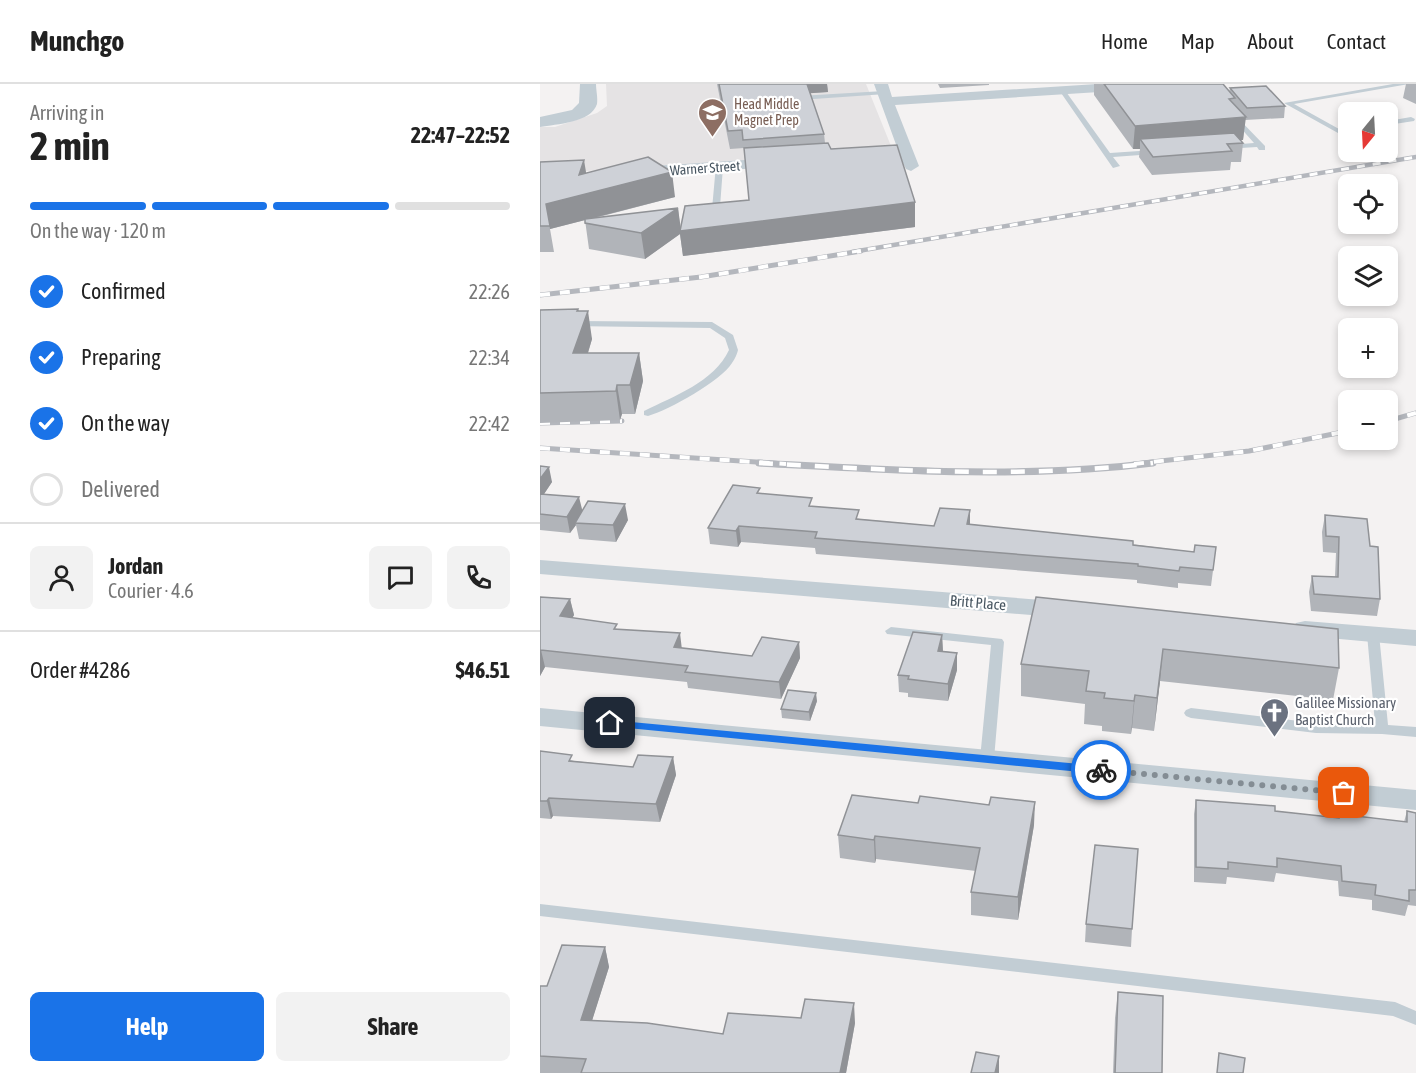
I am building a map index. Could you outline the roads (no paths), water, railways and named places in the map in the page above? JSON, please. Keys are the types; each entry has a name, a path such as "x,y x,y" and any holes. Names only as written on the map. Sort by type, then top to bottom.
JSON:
{"street":[{"path":"540,122 578,114 588,104 588,84"},
{"path":"848,158 908,160 884,92 1062,90 1163,84"},
{"name":"Warner Street","path":"626,173 790,162"},
{"name":"Britt Place","path":"540,567 1087,612"},
{"path":"1278,627 1416,638"},
{"path":"540,717 1416,800"}],"lane":[{"path":"1338,131 1287,103 1402,84"},
{"path":"1062,90 1116,166"},
{"path":"799,98 884,92"},
{"path":"1224,148 1262,148 1231,112"},
{"path":"1398,121 1411,119"},
{"path":"1107,155 1166,151"},
{"path":"715,221 719,167"},
{"path":"562,324 712,325 727,332 734,342 734,356 722,370 648,414"},
{"path":"891,631 998,642 987,759"},
{"path":"1373,634 1382,729"},
{"path":"1191,713 1316,728 1416,732"},
{"path":"540,910 1395,1009 1416,1018"}],"railway":[{"path":"852,252 1416,157"},
{"path":"540,295 701,277 861,251"},
{"path":"1398,418 1416,413"},
{"path":"540,423 622,421"},
{"path":"1134,464 1249,451 1338,433"},
{"path":"540,448 786,464"},
{"path":"759,463 956,472 1055,471 1153,463"}],"place":[{"name":"Head Middle Magnet Prep","path":"713,138"},
{"name":"Galilee Missionary Baptist Church","path":"1274,738"}]}
